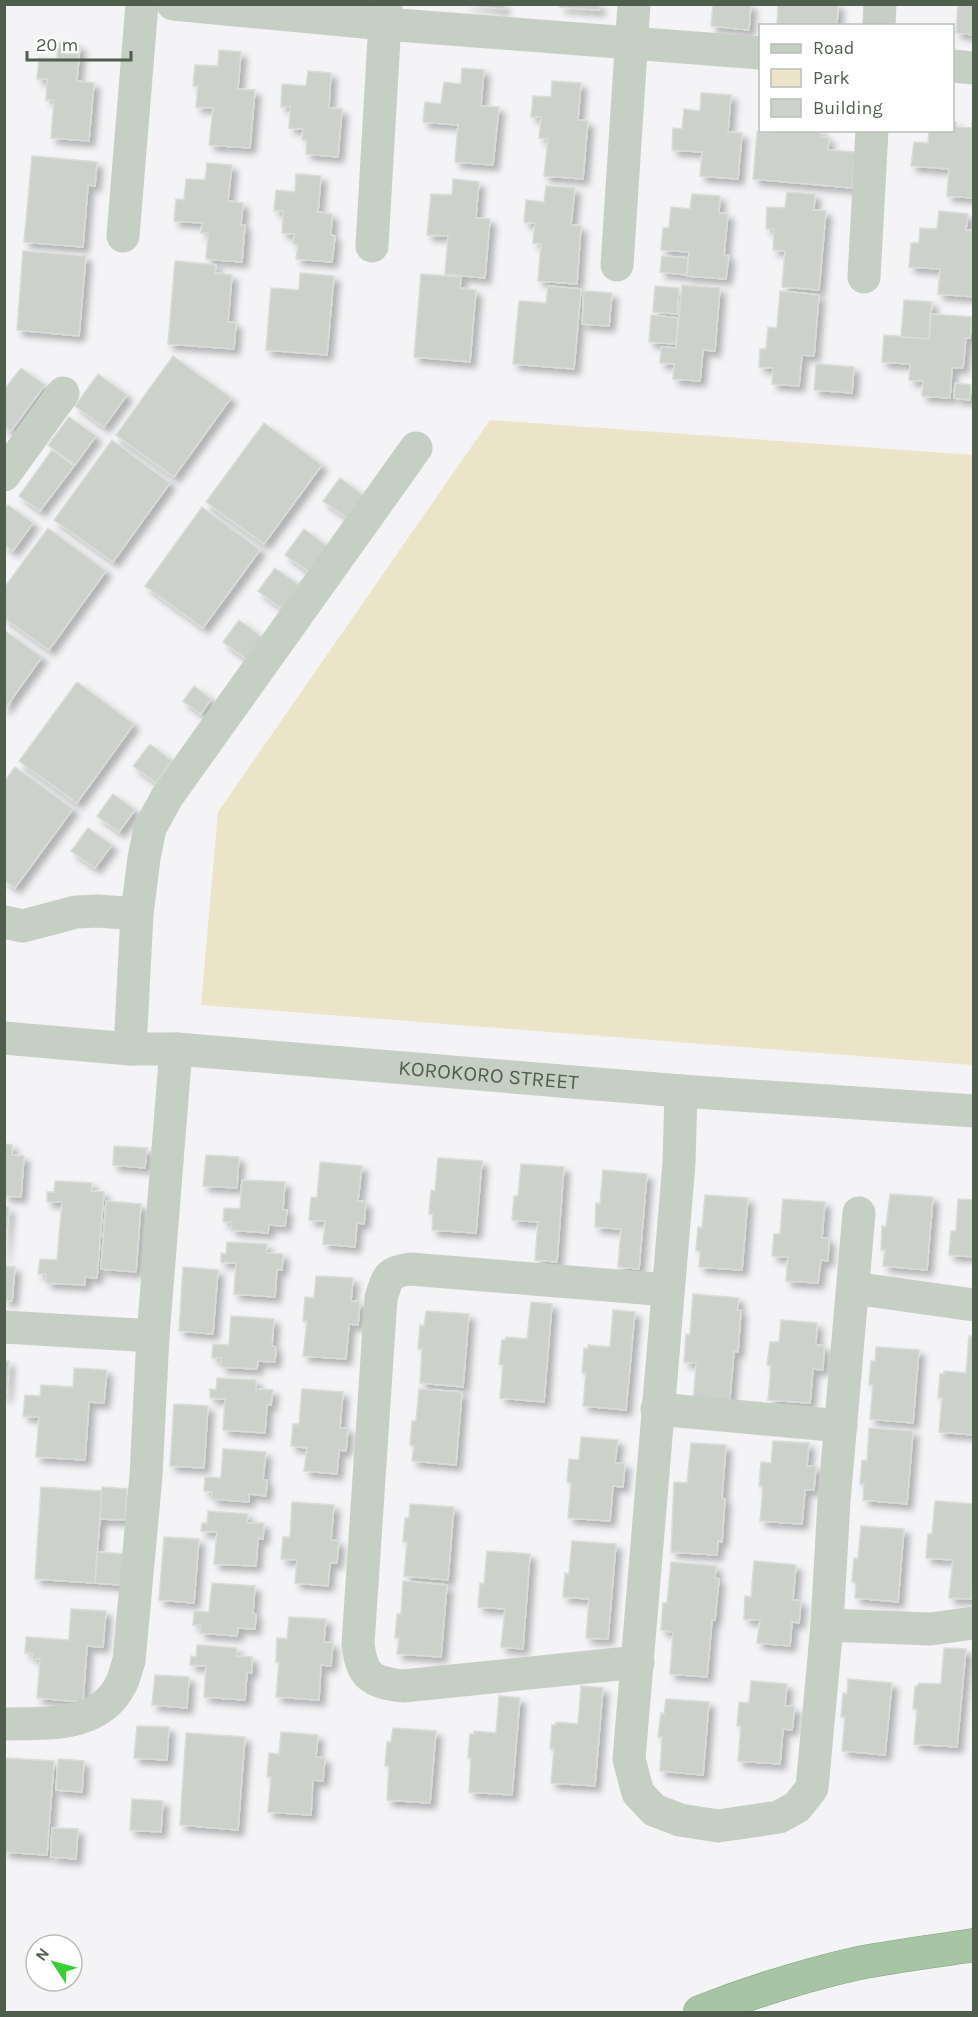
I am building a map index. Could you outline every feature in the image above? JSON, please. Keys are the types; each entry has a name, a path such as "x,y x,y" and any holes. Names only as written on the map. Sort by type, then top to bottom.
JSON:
{"highway":[{"path":"700,2013 755,1992 807,1976 860,1963 974,1945"}],"street":[{"path":"123,236 142,4"},
{"path":"173,4 386,14 632,44 759,53"},
{"path":"616,265 634,4"},
{"path":"879,24 880,4"},
{"path":"372,246 386,14"},
{"path":"954,66 974,68"},
{"path":"864,277 872,132"},
{"path":"4,475 63,393"},
{"path":"130,1049 137,914 150,828 167,797 416,448"},
{"path":"4,922 23,926 76,912 137,914"},
{"name":"KOROKORO STREET","path":"4,1038 130,1049 176,1049 681,1091 974,1111"},
{"path":"4,1724 57,1723 89,1715 105,1706 121,1684 129,1661 146,1476 153,1336 176,1049"},
{"path":"681,1091 679,1163 629,1759 638,1793 654,1810 680,1820 718,1826 779,1817 797,1807 812,1788 859,1213"},
{"path":"638,1662 403,1686 385,1684 371,1677 361,1664 358,1644 381,1298 387,1279 395,1271 410,1269 668,1290"},
{"path":"853,1288 974,1305"},
{"path":"4,1327 153,1336"},
{"path":"657,1409 841,1426"},
{"path":"827,1625 930,1629 974,1623"}],"green space":[{"path":"490,420 973,455 973,1065 201,1005 218,812"}],"building":[{"path":"465,4 504,4 504,9"},
{"path":"560,4 600,4 599,10 560,7"},
{"path":"713,4 751,4 749,30 711,26"},
{"path":"778,4 838,4 837,24 777,24"},
{"path":"958,4 974,4 974,35 956,33"},
{"path":"58,43 80,45 77,81 94,83 89,141 51,138 54,100 46,100 47,79 37,79 39,58 57,59"},
{"path":"219,50 241,52 238,89 255,90 250,148 209,145 213,108 196,107 198,86 193,86 195,65 218,66"},
{"path":"462,68 484,70 481,106 499,107 493,165 455,162 458,125 423,122 425,102 441,104 444,82 461,84"},
{"path":"308,71 331,73 329,108 342,109 338,157 306,154 307,140 302,140 303,129 289,128 290,107 281,107 282,84 306,86"},
{"path":"552,81 581,83 578,120 588,121 583,179 544,176 548,139 539,138 541,117 531,117 533,96 551,97"},
{"path":"701,93 731,95 728,132 742,133 738,179 700,176 702,152 672,150 673,128 682,129 684,109 700,111"},
{"path":"954,122 956,127 972,128 972,123 974,123 974,198 947,196 949,169 911,166 914,142 928,143 929,132 954,132"},
{"path":"757,132 822,132 821,137 829,138 828,150 855,152 852,188 753,179"},
{"path":"32,156 97,162 95,186 88,185 83,247 24,242"},
{"path":"207,163 232,165 228,201 243,203 241,225 245,225 242,262 206,259 208,233 201,233 202,223 174,221 176,199 184,200 186,179 205,180"},
{"path":"296,174 321,176 318,212 332,214 331,235 335,236 332,262 296,259 298,245 293,244 294,234 282,233 283,211 274,211 276,190 295,192"},
{"path":"453,179 479,182 476,218 490,219 485,278 445,274 448,236 427,235 431,194 452,195"},
{"path":"546,186 575,188 571,225 581,226 577,284 538,281 541,244 533,243 535,223 524,222 526,200 544,202"},
{"path":"787,192 815,194 814,210 826,211 819,290 782,287 785,251 773,250 774,229 766,229 767,207 785,208"},
{"path":"692,194 720,196 719,213 728,214 724,255 729,255 726,279 687,276 689,252 661,250 663,228 669,228 671,207 690,209"},
{"path":"939,211 968,214 966,230 974,231 974,297 938,294 940,269 909,267 911,243 919,243 920,228 937,229"},
{"path":"23,251 86,256 79,336 17,330"},
{"path":"662,256 688,258 686,275 660,272"},
{"path":"175,261 216,265 215,273 232,275 228,322 236,323 234,349 168,344"},
{"path":"300,273 334,276 327,355 266,350 271,288 299,290"},
{"path":"421,274 461,277 460,288 476,290 470,362 414,357"},
{"path":"682,285 720,288 715,351 703,350 700,381 673,379 674,364 660,363 661,347 676,348"},
{"path":"548,286 581,289 574,369 513,364 519,301 546,303"},
{"path":"655,286 679,288 677,314 653,312"},
{"path":"584,291 612,293 609,326 582,324"},
{"path":"780,291 819,295 814,356 802,355 799,386 772,384 773,368 759,367 760,349 766,349 768,327 777,328"},
{"path":"904,300 932,302 929,339 901,337"},
{"path":"930,314 972,317 970,338 966,338 963,368 952,368 950,398 922,396 923,381 909,380 910,364 882,362 884,335 929,339"},
{"path":"651,315 678,318 676,344 649,342"},
{"path":"173,356 231,398 174,477 116,435"},
{"path":"816,364 854,367 852,393 814,390"},
{"path":"21,368 45,385 11,431 4,427 4,390"},
{"path":"98,374 127,395 104,427 75,406"},
{"path":"955,383 971,385 970,400 954,398"},
{"path":"69,417 96,436 75,465 48,445"},
{"path":"264,423 322,465 264,544 206,502"},
{"path":"112,440 170,483 113,562 54,520"},
{"path":"52,450 74,466 40,511 19,496"},
{"path":"340,478 363,495 347,518 323,501"},
{"path":"8,505 33,523 13,551 4,545 4,509"},
{"path":"202,507 260,550 203,628 145,586"},
{"path":"48,528 106,571 49,650 4,618 4,588"},
{"path":"304,529 327,546 309,572 285,555"},
{"path":"275,568 299,585 282,609 258,591"},
{"path":"239,620 262,637 246,659 223,642"},
{"path":"4,630 42,657 4,710"},
{"path":"77,682 134,724 77,803 19,761"},
{"path":"194,686 211,699 201,714 183,701"},
{"path":"150,744 172,761 156,783 133,766"},
{"path":"15,767 73,809 15,888 4,880 4,782"},
{"path":"113,794 135,810 119,832 97,816"},
{"path":"88,828 112,845 95,868 71,851"},
{"path":"4,1144 12,1145 12,1155 24,1156 21,1197 4,1196"},
{"path":"114,1146 147,1148 145,1168 113,1165"},
{"path":"206,1155 239,1157 237,1188 203,1186"},
{"path":"438,1158 482,1161 476,1233 432,1230 433,1214 429,1214 431,1190 435,1191"},
{"path":"320,1162 362,1166 358,1201 366,1202 364,1224 357,1223 355,1247 323,1244 325,1221 309,1220 311,1197 317,1198"},
{"path":"521,1164 564,1167 557,1262 535,1260 538,1222 512,1220 514,1196 518,1196"},
{"path":"603,1170 647,1174 639,1269 618,1267 621,1229 595,1227 596,1203 600,1204"},
{"path":"242,1180 285,1182 283,1210 287,1210 285,1226 269,1225 268,1233 231,1230 232,1222 223,1222 224,1208 240,1209"},
{"path":"55,1181 92,1183 91,1191 104,1192 97,1278 85,1277 85,1285 46,1283 46,1274 38,1274 40,1259 57,1260 62,1202 47,1202 47,1192 54,1192"},
{"path":"890,1194 933,1197 927,1270 883,1266 885,1250 881,1250 882,1226 886,1227"},
{"path":"705,1195 748,1198 742,1270 699,1267 700,1251 696,1251 698,1227 702,1228"},
{"path":"783,1199 825,1202 822,1238 829,1238 828,1261 821,1260 818,1283 786,1281 788,1257 772,1256 774,1234 780,1234"},
{"path":"958,1199 974,1200 974,1257 949,1255 951,1231 956,1231"},
{"path":"106,1201 141,1204 136,1272 101,1269"},
{"path":"4,1207 9,1207 4,1260"},
{"path":"227,1242 267,1244 266,1253 283,1254 282,1270 277,1269 275,1297 234,1294 236,1263 221,1262 221,1253 226,1254"},
{"path":"4,1266 15,1267 12,1301 4,1300"},
{"path":"183,1267 218,1270 213,1334 179,1331"},
{"path":"316,1276 353,1278 351,1301 360,1302 358,1325 349,1324 346,1359 303,1356 307,1321 303,1321 305,1297 314,1298"},
{"path":"693,1294 739,1298 737,1310 741,1310 738,1352 734,1351 729,1409 693,1406 696,1363 684,1362 686,1334 690,1335"},
{"path":"531,1302 552,1304 544,1402 500,1398 503,1365 499,1364 502,1340 506,1337 527,1339"},
{"path":"613,1310 635,1312 626,1410 583,1406 586,1373 582,1373 584,1348 588,1349 588,1345 610,1347"},
{"path":"426,1311 469,1314 463,1387 420,1383 422,1349 418,1349 420,1325 424,1326"},
{"path":"231,1316 274,1319 272,1346 276,1347 275,1362 258,1361 257,1369 221,1367 221,1358 212,1358 213,1344 229,1345"},
{"path":"781,1320 817,1323 816,1345 824,1346 823,1370 813,1369 810,1403 768,1400 771,1366 767,1365 770,1342 779,1342"},
{"path":"969,1336 974,1337 974,1435 939,1432 942,1398 938,1398 940,1374 944,1374 944,1371 966,1373"},
{"path":"876,1347 919,1350 913,1423 870,1419 873,1385 869,1385 871,1361 875,1362"},
{"path":"4,1361 9,1361 6,1397 4,1397"},
{"path":"74,1368 107,1370 104,1403 89,1402 85,1460 36,1457 39,1417 23,1416 25,1395 40,1396 41,1385 73,1387"},
{"path":"217,1378 256,1380 256,1389 273,1390 271,1405 267,1405 265,1433 223,1430 225,1399 210,1398 210,1389 216,1390"},
{"path":"302,1389 343,1392 340,1428 348,1428 346,1451 339,1450 337,1474 304,1471 307,1448 291,1446 293,1424 299,1424"},
{"path":"419,1389 462,1392 456,1465 412,1461 414,1446 410,1445 412,1421 416,1421"},
{"path":"174,1404 208,1406 204,1468 170,1466"},
{"path":"869,1428 913,1431 907,1504 863,1500 864,1484 860,1484 862,1460 867,1461"},
{"path":"581,1437 618,1440 615,1463 625,1463 623,1487 613,1486 610,1521 568,1518 571,1483 567,1482 569,1459 579,1460"},
{"path":"773,1441 809,1443 807,1466 816,1466 814,1490 805,1490 802,1524 760,1521 763,1486 759,1486 761,1462 771,1463"},
{"path":"691,1443 726,1445 722,1498 725,1499 722,1542 718,1541 717,1555 671,1552 674,1482 687,1483"},
{"path":"223,1449 266,1452 263,1480 267,1480 266,1496 249,1494 249,1502 212,1499 212,1492 204,1491 205,1477 221,1478"},
{"path":"41,1487 102,1491 95,1583 35,1579"},
{"path":"102,1487 127,1489 125,1520 100,1519"},
{"path":"935,1501 974,1504 974,1567 971,1599 949,1598 953,1560 926,1558 928,1534 932,1534"},
{"path":"292,1502 334,1505 331,1540 339,1541 337,1563 330,1563 328,1586 295,1583 297,1560 281,1559 283,1537 290,1537"},
{"path":"410,1504 454,1507 448,1580 404,1576 407,1542 403,1542 405,1518 409,1518"},
{"path":"208,1511 248,1514 247,1523 264,1523 263,1539 258,1538 256,1566 214,1564 217,1532 201,1531 202,1523 207,1523"},
{"path":"861,1526 904,1529 898,1602 855,1598 856,1582 852,1582 854,1558 858,1559"},
{"path":"164,1537 199,1539 194,1603 159,1600"},
{"path":"572,1541 616,1544 608,1639 586,1638 589,1599 563,1597 565,1573 569,1574"},
{"path":"487,1551 530,1554 523,1649 501,1647 505,1609 478,1607 480,1583 484,1584"},
{"path":"97,1552 123,1554 121,1585 95,1583"},
{"path":"754,1561 796,1565 793,1600 801,1601 799,1623 792,1622 790,1646 757,1643 760,1620 744,1619 745,1596 751,1597"},
{"path":"671,1562 716,1566 715,1578 719,1579 715,1620 712,1620 707,1677 670,1674 673,1632 661,1630 663,1603 667,1603"},
{"path":"403,1581 447,1585 441,1657 397,1654 399,1638 395,1638 397,1614 401,1614"},
{"path":"212,1583 255,1586 253,1613 256,1614 255,1629 238,1628 237,1636 200,1633 201,1625 193,1625 194,1611 209,1612"},
{"path":"71,1609 106,1611 103,1647 87,1646 83,1702 37,1698 40,1659 32,1659 33,1653 25,1653 26,1637 69,1640"},
{"path":"289,1617 326,1619 324,1642 333,1643 331,1666 321,1665 319,1700 276,1697 279,1662 276,1662 277,1638 287,1639"},
{"path":"197,1645 237,1648 236,1656 252,1657 252,1673 247,1672 245,1700 204,1697 206,1666 190,1665 191,1656 196,1657"},
{"path":"944,1648 966,1649 957,1747 914,1744 917,1710 913,1709 915,1686 919,1683 941,1684"},
{"path":"155,1675 189,1677 187,1708 152,1705"},
{"path":"848,1679 892,1683 885,1755 842,1751 845,1717 841,1717 843,1693 847,1694"},
{"path":"751,1681 787,1684 785,1706 795,1707 792,1730 783,1729 780,1764 738,1761 741,1726 737,1726 739,1702 749,1703"},
{"path":"581,1686 603,1688 595,1786 551,1783 554,1749 550,1749 552,1725 556,1725 556,1722 578,1724"},
{"path":"499,1696 520,1698 512,1795 469,1792 470,1734 474,1734 474,1731 496,1733"},
{"path":"666,1699 709,1702 703,1775 660,1771 662,1737 658,1737 661,1713 664,1714"},
{"path":"137,1726 169,1727 167,1760 134,1758"},
{"path":"393,1728 436,1731 430,1803 387,1800 389,1766 385,1766 387,1742 391,1742"},
{"path":"281,1732 318,1735 316,1757 325,1758 323,1781 313,1780 311,1815 268,1812 271,1777 267,1777 269,1753 279,1754"},
{"path":"186,1733 245,1737 238,1830 180,1825"},
{"path":"4,1758 54,1761 47,1855 4,1852"},
{"path":"58,1759 84,1761 82,1792 56,1790"},
{"path":"132,1799 163,1801 161,1832 130,1830"},
{"path":"52,1828 78,1829 76,1859 51,1857"}]}
